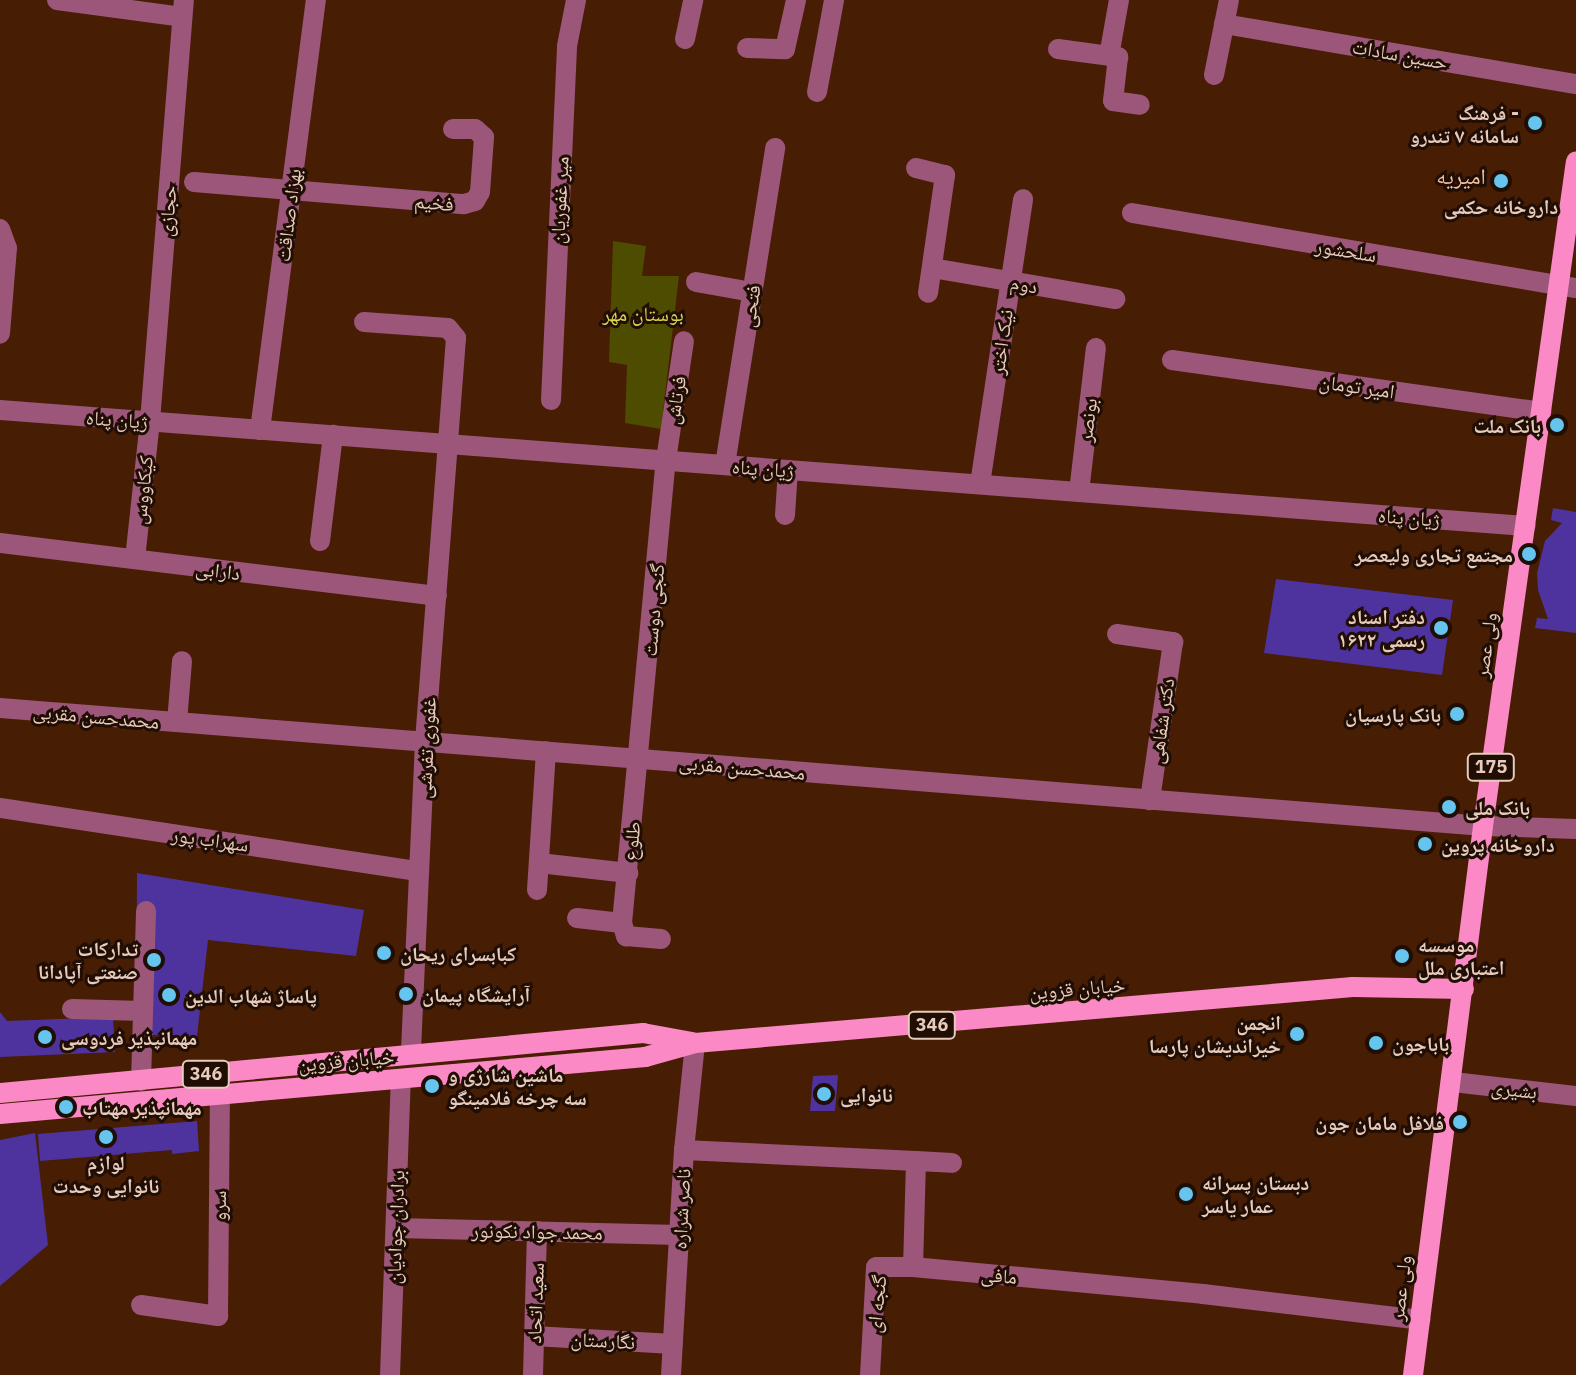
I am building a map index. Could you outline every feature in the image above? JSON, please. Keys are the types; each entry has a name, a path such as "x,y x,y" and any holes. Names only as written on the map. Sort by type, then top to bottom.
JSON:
{"main road":[{"name":"ولی عصر","path":"1413,1375 1453,1082 1483,826 1541,412 1568,288 1576,161"},
{"name":"خیابان قزوین","path":"0,1114 645,1057 695,1043 1353,987 1464,989"},
{"name":"خیابان قزوین","path":"0,1093 411,1052 643,1033 695,1043"}],"street":[{"path":"57,0 183,9"},
{"name":"بهزاد صداقت","path":"260,430 316,0"},
{"name":"میر غفوریان","path":"551,400 567,46 576,0"},
{"path":"685,39 693,0"},
{"path":"747,48 785,49 796,0"},
{"path":"817,92 834,0"},
{"path":"1109,56 1119,0"},
{"path":"1214,75 1229,0"},
{"name":"حجازی","path":"150,421 183,9"},
{"name":"حسین سادات","path":"1224,24 1576,84"},
{"path":"1058,49 1118,57 1113,101 1140,105"},
{"name":"فخیم","path":"291,190 464,204 475,201 480,192 484,137 475,129 453,129"},
{"name":"فتحی","path":"725,465 775,148"},
{"path":"916,168 945,175 928,293"},
{"path":"194,182 291,190"},
{"name":"نیک اختر","path":"980,484 1023,199"},
{"name":"سلحشور","path":"1132,213 1568,288"},
{"path":"0,229 7,248 0,334"},
{"name":"دوم","path":"932,268 1115,299"},
{"path":"696,282 752,292"},
{"name":"غفوری تفرشی","path":"364,322 448,328 454,332 449,444 425,742 411,1052"},
{"name":"فرتاش","path":"666,460 684,341"},
{"name":"بونصر","path":"1079,492 1096,348"},
{"name":"امیر تومان","path":"1172,360 1541,412"},
{"name":"ژیان پناه","path":"0,410 1526,526"},
{"name":"کیکاووس","path":"135,559 150,421"},
{"path":"320,541 333,435"},
{"name":"گنجی دوست","path":"639,759 666,460"},
{"path":"785,515 788,470"},
{"name":"دارابی","path":"0,543 437,596"},
{"name":"دکتر شفاهی","path":"1117,634 1173,642 1150,800"},
{"path":"177,722 182,661"},
{"name":"محمدحسن مقربی","path":"0,708 1483,826 1576,829"},
{"path":"537,890 546,751"},
{"name":"طلوع","path":"622,923 639,759"},
{"name":"سهراب پور","path":"0,808 419,871"},
{"path":"539,863 628,873"},
{"path":"141,1081 146,911"},
{"path":"577,918 622,923 626,936 661,939"},
{"path":"72,1009 143,1011"},
{"name":"ناصر شراره","path":"671,1375 684,1150 695,1043"},
{"name":"برادران جوادیان","path":"390,1375 401,1079"},
{"name":"بشیری","path":"1453,1082 1576,1096"},
{"name":"سرو","path":"141,1305 218,1316 220,1096"},
{"path":"684,1150 952,1163"},
{"path":"913,1267 916,1161"},
{"name":"محمد جواد نکونور","path":"396,1228 679,1235"},
{"name":"سعید اتحاد","path":"533,1375 537,1231"},
{"name":"گنجه ای","path":"870,1375 876,1267 913,1267"},
{"name":"مافی","path":"913,1267 1203,1294 1420,1320"},
{"name":"نگارستان","path":"534,1336 673,1344"}],"green space":[{"name":"بوستان مهر","path":"613,241 646,246 642,276 679,276 661,429 625,423 627,365 609,362"}],"building":[{"path":"1553,508 1576,512 1576,633 1535,628 1537,618 1548,619 1538,590 1537,573 1545,541 1562,523 1551,520"},
{"path":"1276,579 1453,600 1442,675 1264,653"},
{"name":"پاساژ شهاب الدین","path":"137,873 364,910 356,956 208,940 197,1036 148,1035 136,1049"},
{"path":"0,1012 7,1021 113,1017 115,1052 0,1057"},
{"name":"نانوایی","path":"838,1075 835,1111 810,1111 813,1076"},
{"path":"197,1121 199,1151 172,1154 172,1150 40,1161 38,1134"},
{"path":"35,1133 48,1245 0,1286 0,1140"}],"place":[{"name":"فرهنگ - سامانه ۷ تندرو","path":"1535,123"},
{"name":"داروخانه حکمی","path":"1501,181"},
{"name":"بانک ملت","path":"1557,425"},
{"name":"مجتمع تجاری ولیعصر","path":"1529,554"},
{"name":"دفتر اسناد رسمی ۱۶۲۲","path":"1441,628"},
{"name":"بانک پارسیان","path":"1457,714"},
{"name":"بانک ملی","path":"1449,807"},
{"name":"داروخانه پروین","path":"1425,844"},
{"name":"کبابسرای ریحان","path":"384,953"},
{"name":"موسسه اعتباری ملل","path":"1402,956"},
{"name":"تدارکات صنعتی آپادانا","path":"154,960"},
{"name":"آرایشگاه پیمان","path":"406,994"},
{"name":"پاساژ شهاب الدین","path":"169,995"},
{"name":"انجمن خیراندیشان پارسا","path":"1297,1034"},
{"name":"مهمانپذیر فردوسی","path":"45,1037"},
{"name":"باباجون","path":"1376,1043"},
{"name":"ماشین شارژی و سه چرخه فلامینگو","path":"432,1086"},
{"name":"نانوایی","path":"824,1094"},
{"name":"مهمانپذیر مهتاب","path":"66,1107"},
{"name":"فلافل مامان جون","path":"1460,1122"},
{"name":"لوازم نانوایی وحدت","path":"106,1137"},
{"name":"دبستان پسرانه عمار یاسر","path":"1186,1194"}],"district":[{"name":"امیریه","path":"1461,176"}]}
